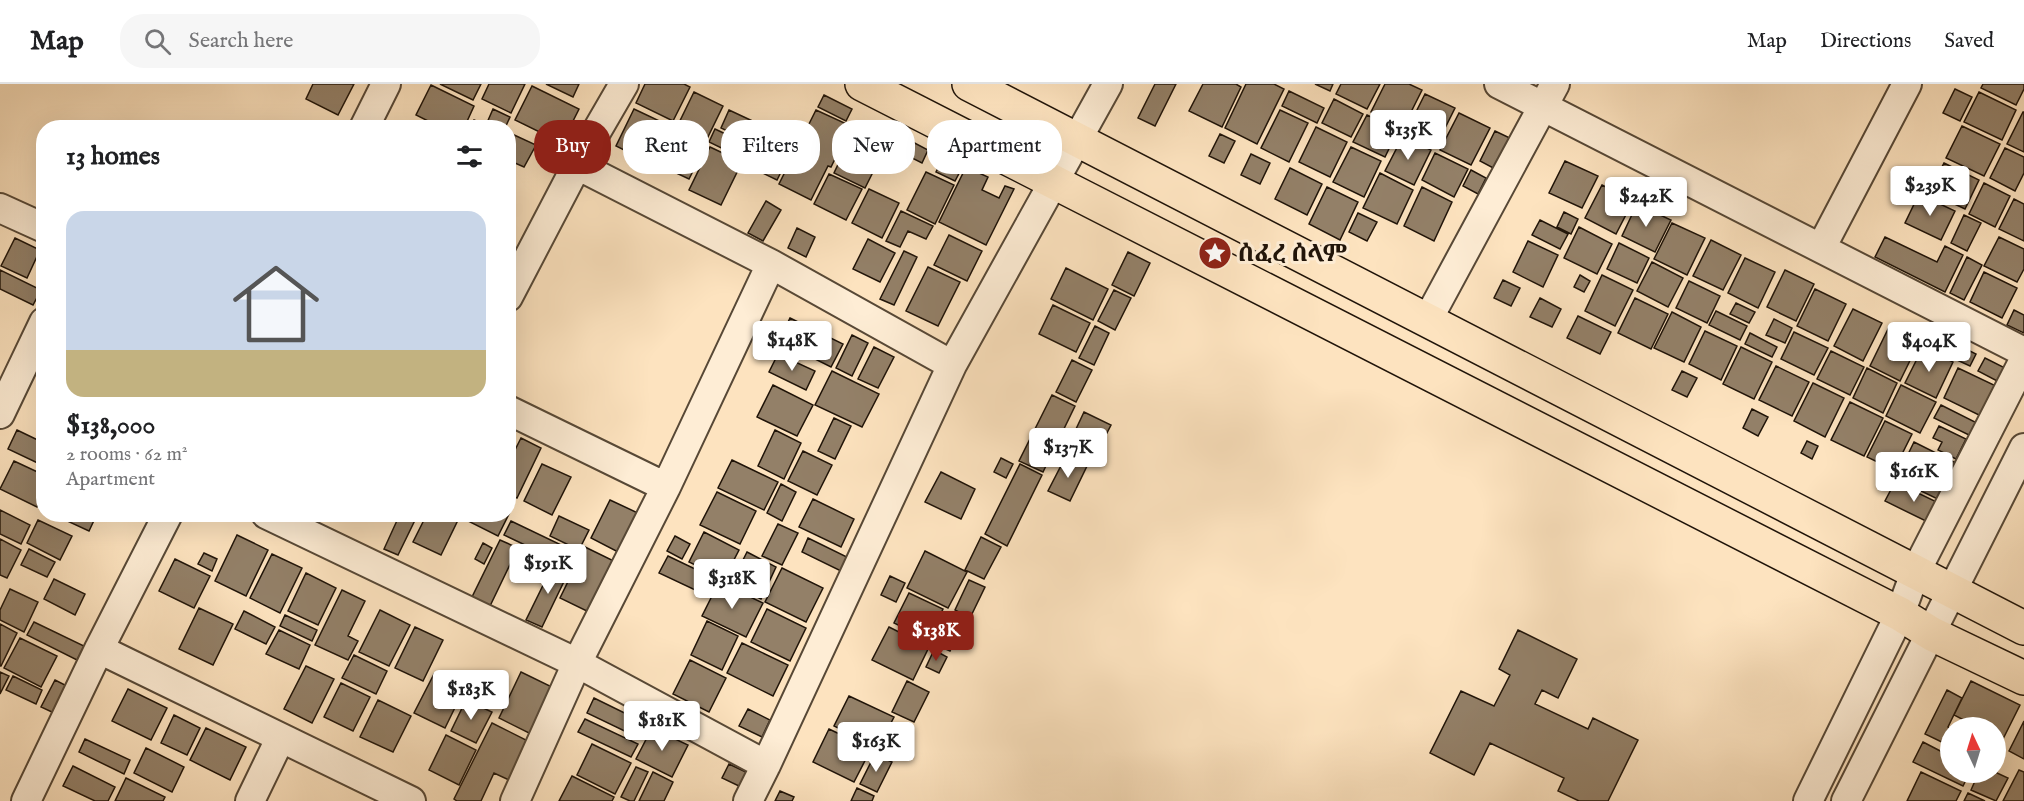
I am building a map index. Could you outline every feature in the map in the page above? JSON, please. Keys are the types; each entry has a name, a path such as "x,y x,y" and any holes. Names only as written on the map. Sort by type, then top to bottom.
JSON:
{"main road":[{"path":"862,84 1900,614 1932,634 2024,678"},
{"path":"969,84 2024,628"}],"street":[{"path":"368,120 386,84"},
{"path":"603,120 624,84"},
{"path":"748,801 952,364 1108,84"},
{"path":"1499,84 1549,95 1821,248 2024,352"},
{"path":"1821,248 1907,84"},
{"path":"1427,321 1549,95"},
{"path":"516,282 572,174"},
{"path":"595,174 771,264 952,364"},
{"path":"0,208 36,224"},
{"path":"515,801 577,663 666,487 771,264"},
{"path":"0,414 36,339"},
{"path":"1808,801 1900,614 1915,573 2024,360"},
{"path":"516,414 666,487"},
{"path":"1845,801 1932,634 2024,448"},
{"path":"26,801 99,649 164,522"},
{"path":"283,522 577,663 766,765"},
{"path":"99,649 411,801"},
{"path":"250,801 280,739"}],"building":[{"path":"313,84 354,84 338,115 306,99"},
{"path":"440,84 481,84 473,100"},
{"path":"489,84 525,84 511,113 482,99"},
{"path":"546,84 579,84 573,97"},
{"path":"645,84 684,84 690,87 674,120 636,103"},
{"path":"1155,84 1176,84 1155,126 1138,118"},
{"path":"1203,84 1236,84 1241,87 1222,127 1189,111"},
{"path":"1246,84 1274,84 1284,89 1257,144 1225,128"},
{"path":"1315,84 1333,84 1330,91"},
{"path":"1341,84 1380,84 1367,109 1336,94"},
{"path":"1385,84 1409,84 1422,90 1403,128 1371,112"},
{"path":"1983,84 2024,84 2024,89 2016,105 1981,88"},
{"path":"431,85 474,106 468,120 426,120 416,115"},
{"path":"532,86 579,109 574,120 534,120 534,129 516,120"},
{"path":"1955,89 1972,97 1960,121 1943,113"},
{"path":"1289,91 1324,108 1317,123 1282,106"},
{"path":"694,92 723,106 709,135 709,120 680,120"},
{"path":"1979,92 2016,110 2002,140 1964,122"},
{"path":"1425,94 1455,108 1437,144 1407,130"},
{"path":"824,95 852,109 846,120 844,120 818,107"},
{"path":"1334,99 1363,114 1351,137 1322,123"},
{"path":"493,109 510,117 509,120 488,120"},
{"path":"634,109 657,120 629,120"},
{"path":"729,110 750,120 725,120"},
{"path":"816,110 838,120 832,120 832,165 828,166 811,200 779,184 784,174 820,174 820,120 811,120"},
{"path":"1280,110 1308,123 1289,162 1261,148"},
{"path":"2024,112 2024,152 2007,144"},
{"path":"1459,113 1490,128 1471,165 1440,150"},
{"path":"1367,115 1398,130 1385,157 1353,142"},
{"path":"1962,126 2000,144 1984,176 1946,158"},
{"path":"1316,127 1347,142 1330,177 1299,162"},
{"path":"715,129 721,132 721,148 709,142"},
{"path":"1495,131 1512,139 1497,170 1480,161"},
{"path":"623,132 623,150 616,146"},
{"path":"1220,134 1235,141 1224,163 1209,156"},
{"path":"516,136 534,144 534,149 524,167 516,164"},
{"path":"1403,136 1431,150 1414,185 1385,171"},
{"path":"915,143 927,149 922,163 915,160"},
{"path":"710,147 721,152 721,174 736,174 721,205 689,190 697,174 709,174"},
{"path":"1351,147 1381,161 1364,197 1333,182"},
{"path":"2005,148 2024,157 2024,173 2015,191 1990,178"},
{"path":"1435,153 1468,169 1454,197 1422,180"},
{"path":"1251,154 1270,163 1260,184 1241,175"},
{"path":"1565,161 1598,176 1582,208 1549,193"},
{"path":"1944,163 1979,180 1965,209 1929,192"},
{"path":"1290,168 1322,184 1307,215 1275,199"},
{"path":"1471,170 1486,178 1478,194 1463,186"},
{"path":"926,172 954,185 935,224 907,210"},
{"path":"1380,173 1413,190 1397,224 1363,208"},
{"path":"678,174 692,174 689,179"},
{"path":"765,174 780,174 777,180"},
{"path":"829,174 862,189 846,220 814,204"},
{"path":"836,174 872,174 865,188"},
{"path":"940,174 959,174 955,181"},
{"path":"963,174 981,174 988,177 982,190 999,198 1005,186 1014,189 986,245 939,222"},
{"path":"1630,180 1640,185 1635,196 1624,191"},
{"path":"1984,183 2010,196 1995,227 1969,214"},
{"path":"1602,185 1633,201 1616,234 1585,218"},
{"path":"1327,187 1358,202 1340,240 1309,224"},
{"path":"1422,187 1452,202 1434,241 1404,226"},
{"path":"869,189 899,203 882,238 852,223"},
{"path":"1919,194 1955,211 1941,240 1905,223"},
{"path":"2014,199 2024,204 2024,241 1999,229"},
{"path":"766,201 781,210 763,241 748,233"},
{"path":"1637,204 1671,220 1655,252 1622,236"},
{"path":"901,211 933,226 926,239 908,231 900,247 886,241"},
{"path":"1564,212 1578,219 1571,234 1557,227"},
{"path":"1358,213 1377,222 1367,241 1349,232"},
{"path":"1964,215 1981,223 1967,251 1951,243"},
{"path":"1540,220 1568,234 1560,249 1532,235"},
{"path":"1672,223 1705,238 1687,275 1654,259"},
{"path":"1579,227 1612,244 1597,274 1564,258"},
{"path":"797,228 815,237 806,257 788,248"},
{"path":"949,235 982,251 967,281 934,265"},
{"path":"1885,237 1937,262 1945,246 1963,255 1945,292 1875,257"},
{"path":"1999,237 2024,249 2024,269 2017,282 1984,266"},
{"path":"15,238 36,248 36,259 27,278 1,266"},
{"path":"868,239 895,253 880,282 853,269"},
{"path":"1711,240 1741,255 1723,290 1693,276"},
{"path":"1528,241 1558,255 1543,287 1513,272"},
{"path":"1619,243 1649,258 1637,283 1607,269"},
{"path":"904,251 917,257 894,305 880,299"},
{"path":"1128,252 1150,263 1134,296 1112,285"},
{"path":"1967,257 1982,265 1964,300 1950,293"},
{"path":"1745,258 1775,272 1758,308 1728,293"},
{"path":"1652,262 1683,278 1668,307 1637,291"},
{"path":"928,267 960,282 938,326 906,311"},
{"path":"1066,268 1108,289 1093,320 1051,299"},
{"path":"0,270 36,288 36,299 33,305 0,289"},
{"path":"1785,270 1814,284 1796,321 1767,307"},
{"path":"1984,272 2017,288 2002,318 1970,302"},
{"path":"1580,275 1590,281 1584,292 1574,287"},
{"path":"1602,275 1633,290 1615,326 1585,311"},
{"path":"1503,280 1520,288 1511,306 1494,298"},
{"path":"1689,281 1720,296 1707,323 1676,308"},
{"path":"1815,289 1846,304 1828,341 1797,326"},
{"path":"1114,290 1131,298 1115,330 1098,321"},
{"path":"1540,298 1561,309 1552,327 1530,317"},
{"path":"1635,298 1668,314 1651,349 1618,333"},
{"path":"1736,303 1755,312 1749,323 1730,314"},
{"path":"1053,305 1090,323 1076,352 1039,334"},
{"path":"1853,309 1882,323 1863,361 1834,346"},
{"path":"2014,310 2024,315 2024,333 2007,325"},
{"path":"1716,311 1747,326 1740,340 1709,325"},
{"path":"1672,312 1701,327 1684,362 1654,348"},
{"path":"1578,316 1611,332 1600,354 1567,338"},
{"path":"790,318 843,344 831,367 779,341"},
{"path":"1774,319 1792,328 1785,343 1766,335"},
{"path":"1890,325 1920,340 1900,381 1870,366"},
{"path":"1095,326 1109,333 1094,365 1079,358"},
{"path":"1705,331 1737,346 1721,380 1689,364"},
{"path":"1794,332 1828,348 1814,375 1781,359"},
{"path":"1750,333 1777,347 1772,357 1745,344"},
{"path":"852,335 868,343 852,376 836,368"},
{"path":"1952,342 1976,354 1970,366 1946,355"},
{"path":"874,347 894,357 878,388 858,379"},
{"path":"1741,347 1772,362 1754,399 1723,384"},
{"path":"1923,347 1953,362 1936,398 1905,383"},
{"path":"1831,351 1864,367 1850,395 1817,379"},
{"path":"778,354 815,371 806,390 769,372"},
{"path":"1985,358 2005,368 1999,382 1978,371"},
{"path":"1072,360 1092,370 1076,402 1056,392"},
{"path":"1776,366 1809,382 1792,416 1759,400"},
{"path":"1867,368 1897,383 1883,413 1853,398"},
{"path":"1958,368 1996,386 1981,416 1944,398"},
{"path":"832,371 879,394 862,427 815,405"},
{"path":"1682,371 1697,378 1687,397 1672,390"},
{"path":"1813,383 1844,398 1825,437 1794,421"},
{"path":"773,385 813,405 797,436 757,417"},
{"path":"1901,385 1936,402 1920,433 1886,416"},
{"path":"1052,395 1075,406 1043,472 1019,461"},
{"path":"1850,402 1883,418 1864,456 1831,440"},
{"path":"1941,405 1977,423 1971,436 1934,418"},
{"path":"1752,409 1768,417 1758,436 1743,428"},
{"path":"1084,412 1111,425 1095,456 1069,444"},
{"path":"834,418 851,426 835,459 818,451"},
{"path":"1885,421 1912,434 1894,470 1867,457"},
{"path":"1939,426 1966,439 1956,459 1938,450 1942,442 1933,438"},
{"path":"17,430 36,439 36,462 8,449"},
{"path":"775,430 801,443 784,479 758,466"},
{"path":"521,438 541,448 517,498 516,498 516,448"},
{"path":"1807,441 1818,446 1812,459 1801,453"},
{"path":"1914,442 1964,467 1946,503 1896,479"},
{"path":"803,451 832,465 817,495 788,481"},
{"path":"1066,456 1087,466 1070,501 1048,491"},
{"path":"1001,458 1013,464 1006,478 994,472"},
{"path":"732,460 778,482 764,510 718,488"},
{"path":"14,461 36,471 36,507 0,489"},
{"path":"542,464 571,477 552,515 524,501"},
{"path":"1020,464 1042,475 1007,546 985,534"},
{"path":"941,472 975,489 961,519 925,502"},
{"path":"1895,482 1943,505 1934,525 1885,501"},
{"path":"781,484 796,492 782,521 767,513"},
{"path":"717,492 756,511 740,544 700,525"},
{"path":"813,499 854,519 841,547 799,527"},
{"path":"610,500 640,514 620,553 591,538"},
{"path":"0,510 30,525 21,544 0,534"},
{"path":"559,516 589,530 579,550 550,536"},
{"path":"37,522 42,522 72,536 60,560 27,543"},
{"path":"69,522 93,522 89,531"},
{"path":"396,522 414,522 398,555 384,549"},
{"path":"423,522 457,522 441,555 413,542"},
{"path":"470,522 505,522 498,536"},
{"path":"510,522 513,522 578,553 571,567 504,535"},
{"path":"778,524 798,533 782,565 762,556"},
{"path":"704,532 739,550 724,579 689,562"},
{"path":"237,535 268,550 246,596 215,581"},
{"path":"675,536 690,544 682,559 667,551"},
{"path":"981,537 1001,547 984,579 965,570"},
{"path":"808,538 851,559 845,573 802,552"},
{"path":"0,539 21,550 7,578 0,575"},
{"path":"500,540 518,548 490,606 472,597"},
{"path":"483,543 492,548 484,564 475,559"},
{"path":"585,547 620,564 595,615 560,598"},
{"path":"29,549 55,562 47,577 21,565"},
{"path":"925,551 967,572 948,608 907,588"},
{"path":"747,552 776,567 761,599 731,584"},
{"path":"204,553 217,559 212,571 198,564"},
{"path":"272,554 302,568 280,613 250,598"},
{"path":"668,556 716,579 708,596 659,573"},
{"path":"175,559 210,576 194,608 159,591"},
{"path":"554,563 569,571 542,627 526,620"},
{"path":"782,568 823,588 806,622 765,602"},
{"path":"306,573 336,588 318,625 288,611"},
{"path":"890,576 905,583 896,602 881,595"},
{"path":"54,579 85,594 75,615 44,599"},
{"path":"969,580 985,587 970,618 955,610"},
{"path":"719,582 763,603 746,637 702,616"},
{"path":"10,589 38,602 24,632 0,620 0,610"},
{"path":"342,590 365,601 348,636 358,641 348,660 315,645"},
{"path":"909,593 943,609 928,640 894,623"},
{"path":"199,608 233,624 213,665 179,649"},
{"path":"767,609 806,628 790,661 751,642"},
{"path":"380,610 410,625 389,666 359,652"},
{"path":"244,611 275,627 266,644 235,629"},
{"path":"950,612 965,619 950,651 934,644"},
{"path":"285,615 317,630 312,641 280,626"},
{"path":"707,621 738,636 722,670 691,655"},
{"path":"34,622 84,646 77,660 27,635"},
{"path":"0,624 17,633 1,666 0,666"},
{"path":"415,627 443,640 423,681 395,668"},
{"path":"889,627 929,647 913,680 872,660"},
{"path":"279,630 310,645 299,669 266,654"},
{"path":"1518,630 1577,659 1558,698 1542,690 1535,704 1588,729 1593,718 1638,740 1608,801 1579,801 1558,791 1564,778 1490,743 1474,775 1430,753 1461,691 1494,706 1510,675 1499,669"},
{"path":"20,638 57,656 41,687 4,668"},
{"path":"742,643 788,665 773,696 727,673"},
{"path":"934,650 947,657 939,673 926,667"},
{"path":"354,655 387,671 376,694 342,678"},
{"path":"690,660 726,678 709,712 673,694"},
{"path":"306,666 334,679 312,723 284,709"},
{"path":"0,672 9,676 0,694"},
{"path":"521,672 554,688 531,734 499,718"},
{"path":"434,674 464,689 445,728 414,713"},
{"path":"13,676 42,690 36,704 6,690"},
{"path":"55,680 67,686 54,713 41,707"},
{"path":"907,681 929,692 914,722 892,712"},
{"path":"1971,681 2020,705 2006,733 2006,717 1958,717 1954,715"},
{"path":"341,683 370,697 353,731 324,717"},
{"path":"128,689 167,708 151,740 112,721"},
{"path":"1947,690 1962,698 1953,717 1940,717 1940,741 1925,734"},
{"path":"849,696 894,717 878,748 834,726"},
{"path":"594,698 643,722 635,736 587,713"},
{"path":"378,700 411,716 393,752 360,737"},
{"path":"466,700 492,712 476,743 451,731"},
{"path":"748,709 770,720 762,737 739,726"},
{"path":"174,715 200,728 187,755 161,743"},
{"path":"585,719 638,744 631,757 578,732"},
{"path":"2024,721 2024,759 2009,751"},
{"path":"492,723 528,741 509,780 494,773 481,801 457,801 454,799"},
{"path":"206,728 246,747 230,780 190,760"},
{"path":"652,728 688,745 672,777 636,759"},
{"path":"829,729 871,749 854,782 813,762"},
{"path":"446,735 476,750 459,785 429,770"},
{"path":"85,739 130,760 124,774 79,752"},
{"path":"1923,742 1940,751 1940,775 1913,762"},
{"path":"592,744 631,763 615,794 577,775"},
{"path":"146,748 184,767 172,792 134,773"},
{"path":"875,754 892,762 877,792 860,784"},
{"path":"729,764 748,773 741,787 722,778"},
{"path":"73,766 115,787 108,801 95,801 63,786"},
{"path":"636,767 648,772 634,801 630,801 621,797"},
{"path":"2019,770 2024,772 2024,801 2003,801"},
{"path":"653,772 673,782 664,801 639,801"},
{"path":"1921,772 1961,791 1956,801 1907,801"},
{"path":"572,776 614,797 612,801 559,801"},
{"path":"126,778 165,797 163,801 115,801"},
{"path":"1974,783 2005,783 1996,801 1971,790"},
{"path":"857,788 874,796 872,801 851,801"},
{"path":"780,791 794,797 792,801 775,801"},
{"path":"1968,793 1985,801 1964,801"}],"place":[{"name":"ሰፈረ ሰላም","path":"1215,253"}]}
